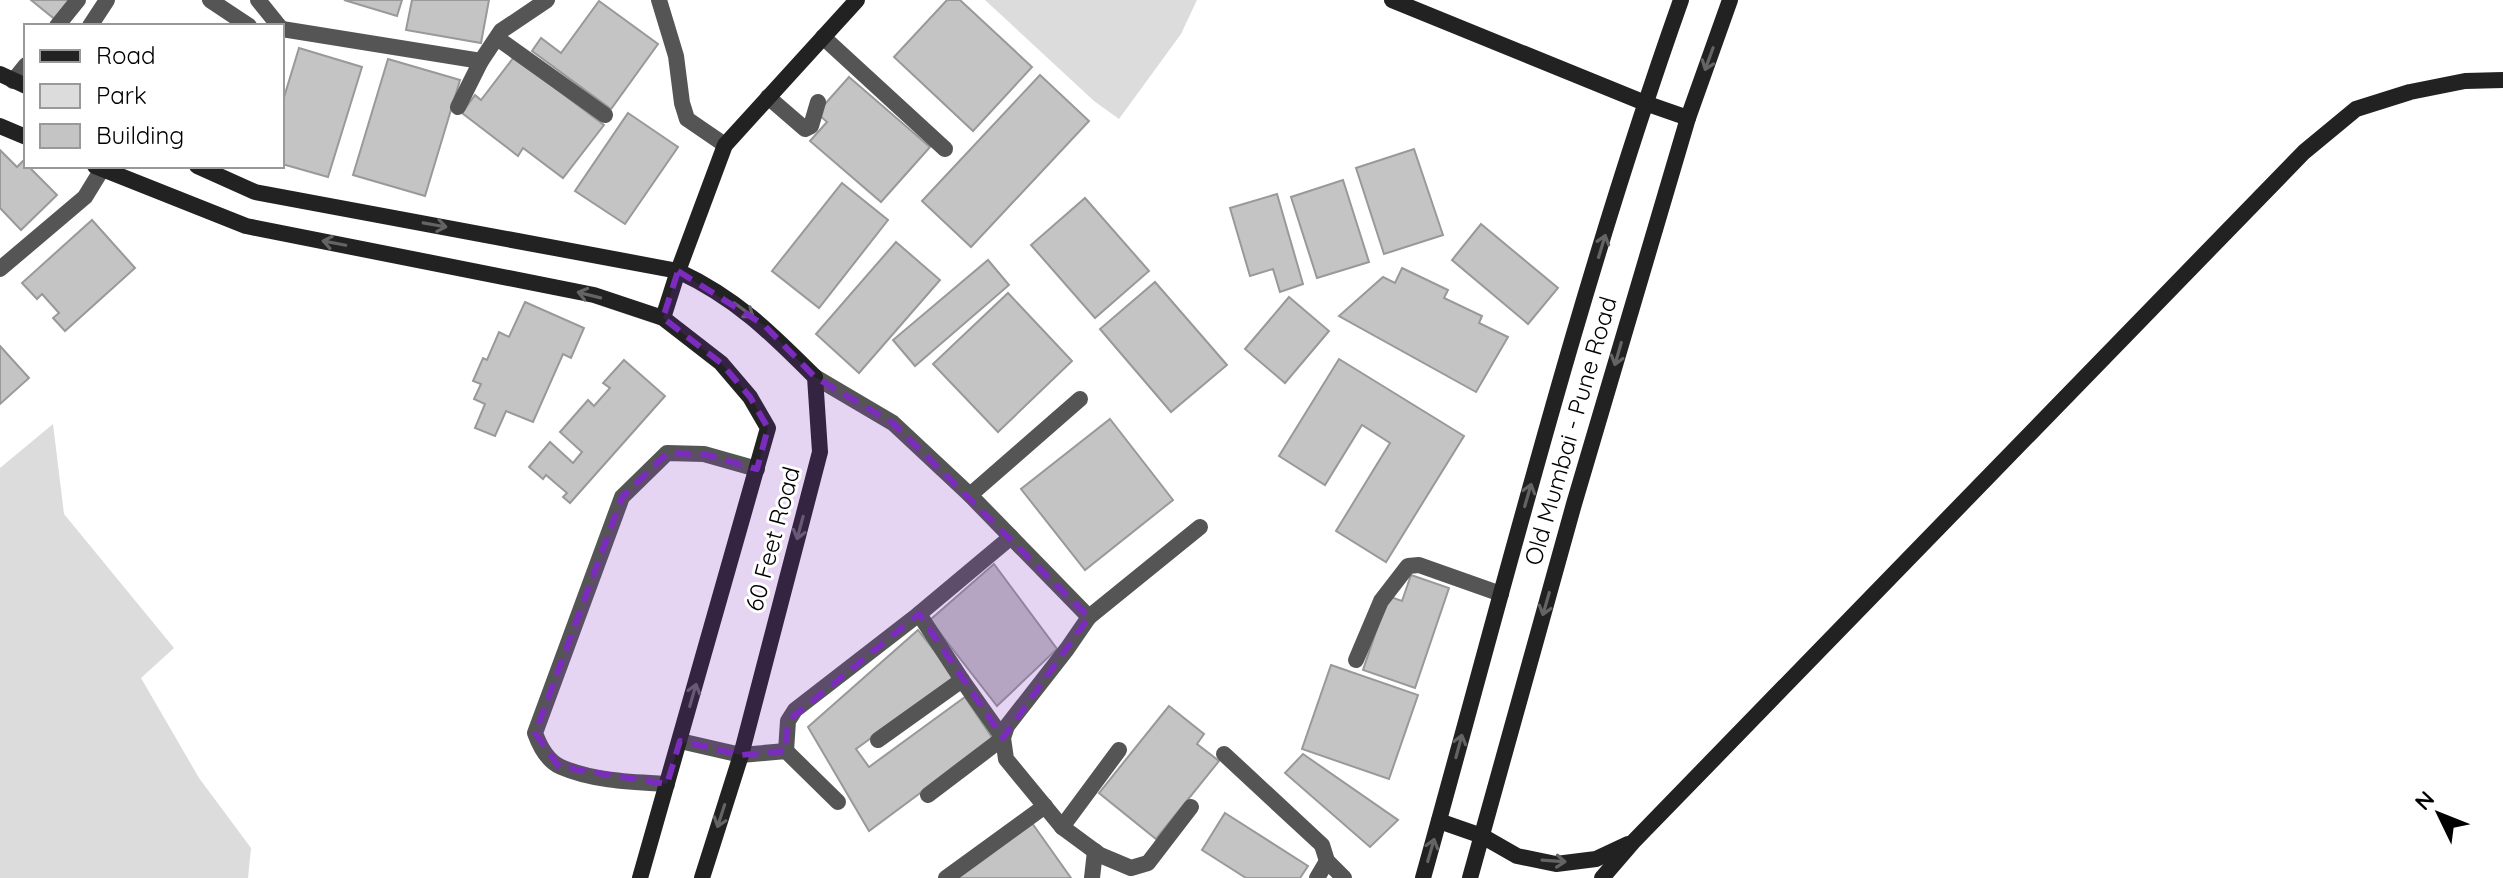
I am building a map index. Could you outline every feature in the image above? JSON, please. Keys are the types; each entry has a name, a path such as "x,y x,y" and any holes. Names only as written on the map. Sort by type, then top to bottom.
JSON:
{"street":[{"path":"59,24 78,0"},
{"path":"91,24 107,0"},
{"path":"210,0 246,24"},
{"path":"258,0 278,24"},
{"path":"458,107 481,61 501,31 547,0"},
{"path":"659,0 676,56 687,119 725,145"},
{"path":"663,318 725,145 857,0"},
{"path":"1392,0 1688,118"},
{"name":"Old Mumbai - Pune Road","path":"1423,878 1501,594 1645,103 1681,0"},
{"name":"Old Mumbai - Pune Road","path":"1470,878 1574,504 1688,118 1730,0"},
{"path":"284,28 481,61"},
{"path":"823,37 945,149"},
{"path":"497,38 605,115"},
{"path":"1602,878 1633,842 2304,152 2356,109 2410,92 2465,81 2503,80"},
{"path":"768,97 805,129 811,126 818,102"},
{"path":"0,126 24,136"},
{"path":"0,269 85,197 100,168"},
{"name":"60 Feet Road","path":"102,168 246,226 594,295 663,318 721,363 750,397 768,428 640,878"},
{"path":"201,168 255,192 678,271 712,287 764,325 815,377 893,423 970,495 1089,617"},
{"name":"60 Feet Road","path":"702,878 741,755 820,452 815,377"},
{"path":"970,495 1080,399"},
{"path":"667,784 611,780 559,767 541,749 535,733 622,497 667,453 704,454 757,469"},
{"path":"1191,807 1148,863 1131,868 1095,851 1062,827 1006,759 1003,738 1007,726 1089,617 1200,527"},
{"path":"838,802 786,751 788,721 795,710 919,614 1011,537"},
{"path":"1356,660 1381,601 1408,566 1419,565 1501,594"},
{"path":"919,614 1003,738"},
{"path":"878,740 962,680"},
{"path":"928,795 1003,738"},
{"path":"680,741 741,755 786,751"},
{"path":"1062,827 1119,750"},
{"path":"1224,754 1322,845 1327,861 1344,878"},
{"path":"946,878 1045,806"},
{"path":"1439,821 1482,836 1517,856 1556,864 1596,859 1633,842"},
{"path":"1092,878 1095,851"},
{"path":"1317,878 1327,861"}],"highlighted area":[{"path":"678,271 764,325 815,377 893,423 1089,617 1003,738 919,614 788,721 786,751 741,755 680,741 667,784 559,767 535,733 622,497 667,453 704,454 757,469 768,428 750,397 721,363 663,318"}],"green space":[{"path":"985,0 1197,0 1181,34 1119,119 1094,101"},
{"path":"53,424 64,514 174,648 141,678 199,778 251,848 248,878 0,878 0,468"}],"building":[{"path":"31,0 74,0 57,21"},
{"path":"344,0 402,0 397,16"},
{"path":"412,0 489,0 481,43 406,30"},
{"path":"947,0 960,0 1032,67 973,131 894,57"},
{"path":"599,1 658,44 611,109 532,51 541,38 561,53"},
{"path":"299,48 362,67 328,177 284,165 284,97"},
{"path":"514,57 604,125 563,178 523,148 518,156 462,113 475,95 481,100"},
{"path":"388,59 460,80 425,196 353,175"},
{"path":"1040,75 1089,121 971,247 922,201"},
{"path":"849,77 930,147 881,202 810,141 827,122 817,113"},
{"path":"628,113 678,147 625,224 575,191"},
{"path":"1414,149 1443,235 1384,254 1356,168"},
{"path":"0,150 17,167 23,161 24,168 30,168 57,195 21,230 0,208"},
{"path":"1343,180 1369,262 1317,278 1291,197"},
{"path":"842,183 888,220 819,308 772,271"},
{"path":"1277,194 1303,284 1280,292 1273,269 1250,276 1230,208"},
{"path":"1085,198 1149,271 1095,318 1031,245"},
{"path":"92,220 135,268 65,331 53,318 59,313 42,294 37,299 22,283"},
{"path":"1481,224 1558,288 1528,324 1452,260"},
{"path":"896,242 940,280 859,373 816,334"},
{"path":"988,260 1009,285 915,366 893,340"},
{"path":"1402,268 1448,290 1444,298 1482,316 1479,323 1508,337 1476,392 1339,316 1383,277 1395,283"},
{"path":"1155,282 1227,365 1171,412 1100,329"},
{"path":"1008,293 1072,361 998,432 933,364"},
{"path":"1289,297 1329,331 1285,383 1245,349"},
{"path":"525,302 584,328 571,358 563,354 533,422 506,411 495,436 475,428 485,404 474,399 481,384 473,381 483,358 487,360 499,332 509,337"},
{"path":"0,346 29,378 0,404"},
{"path":"1339,359 1464,436 1386,562 1336,531 1390,443 1362,425 1325,485 1279,456"},
{"path":"624,360 665,396 570,503 563,497 567,493 546,475 543,479 529,467 550,442 573,463 582,452 560,432 588,400 594,406 610,388 603,383"},
{"path":"1110,419 1173,500 1085,570 1021,489"},
{"path":"994,564 1057,649 997,706 930,620"},
{"path":"1411,575 1449,588 1415,688 1363,670 1388,596 1402,601"},
{"path":"918,630 955,677 856,749 869,767 965,697 993,739 869,831 808,727"},
{"path":"1331,665 1418,695 1389,779 1302,749"},
{"path":"1169,706 1204,734 1197,744 1219,761 1156,839 1099,793"},
{"path":"1303,754 1398,820 1370,847 1285,773"},
{"path":"1225,813 1308,866 1300,878 1246,878 1202,850"},
{"path":"1032,823 1071,878 956,878"}]}
